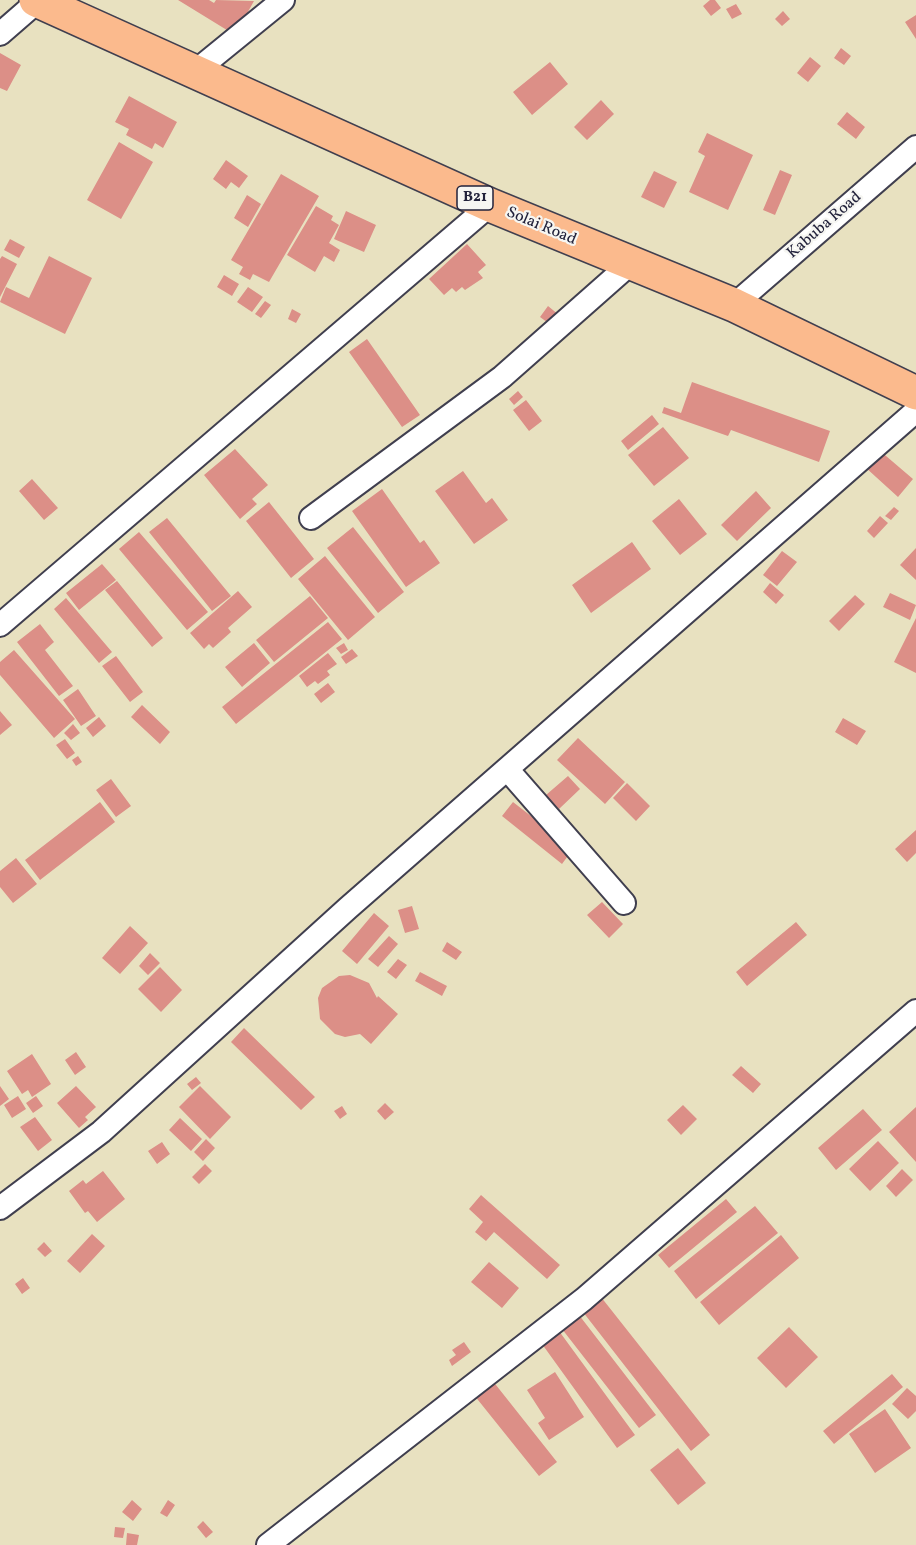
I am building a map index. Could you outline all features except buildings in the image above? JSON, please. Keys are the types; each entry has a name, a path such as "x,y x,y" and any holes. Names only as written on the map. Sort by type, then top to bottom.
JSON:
{"highway":[{"name":"Solai Road","path":"37,1 197,70 490,205 734,305 916,393"}],"street":[{"path":"197,70 283,0"},
{"path":"0,33 37,1"},
{"name":"Kabuba Road","path":"734,305 916,147"},
{"path":"0,625 490,205"},
{"path":"311,518 502,377 630,264"},
{"path":"0,1208 101,1132 348,908 916,411"},
{"path":"507,769 624,903"},
{"path":"268,1545 584,1299 916,1011"}]}
